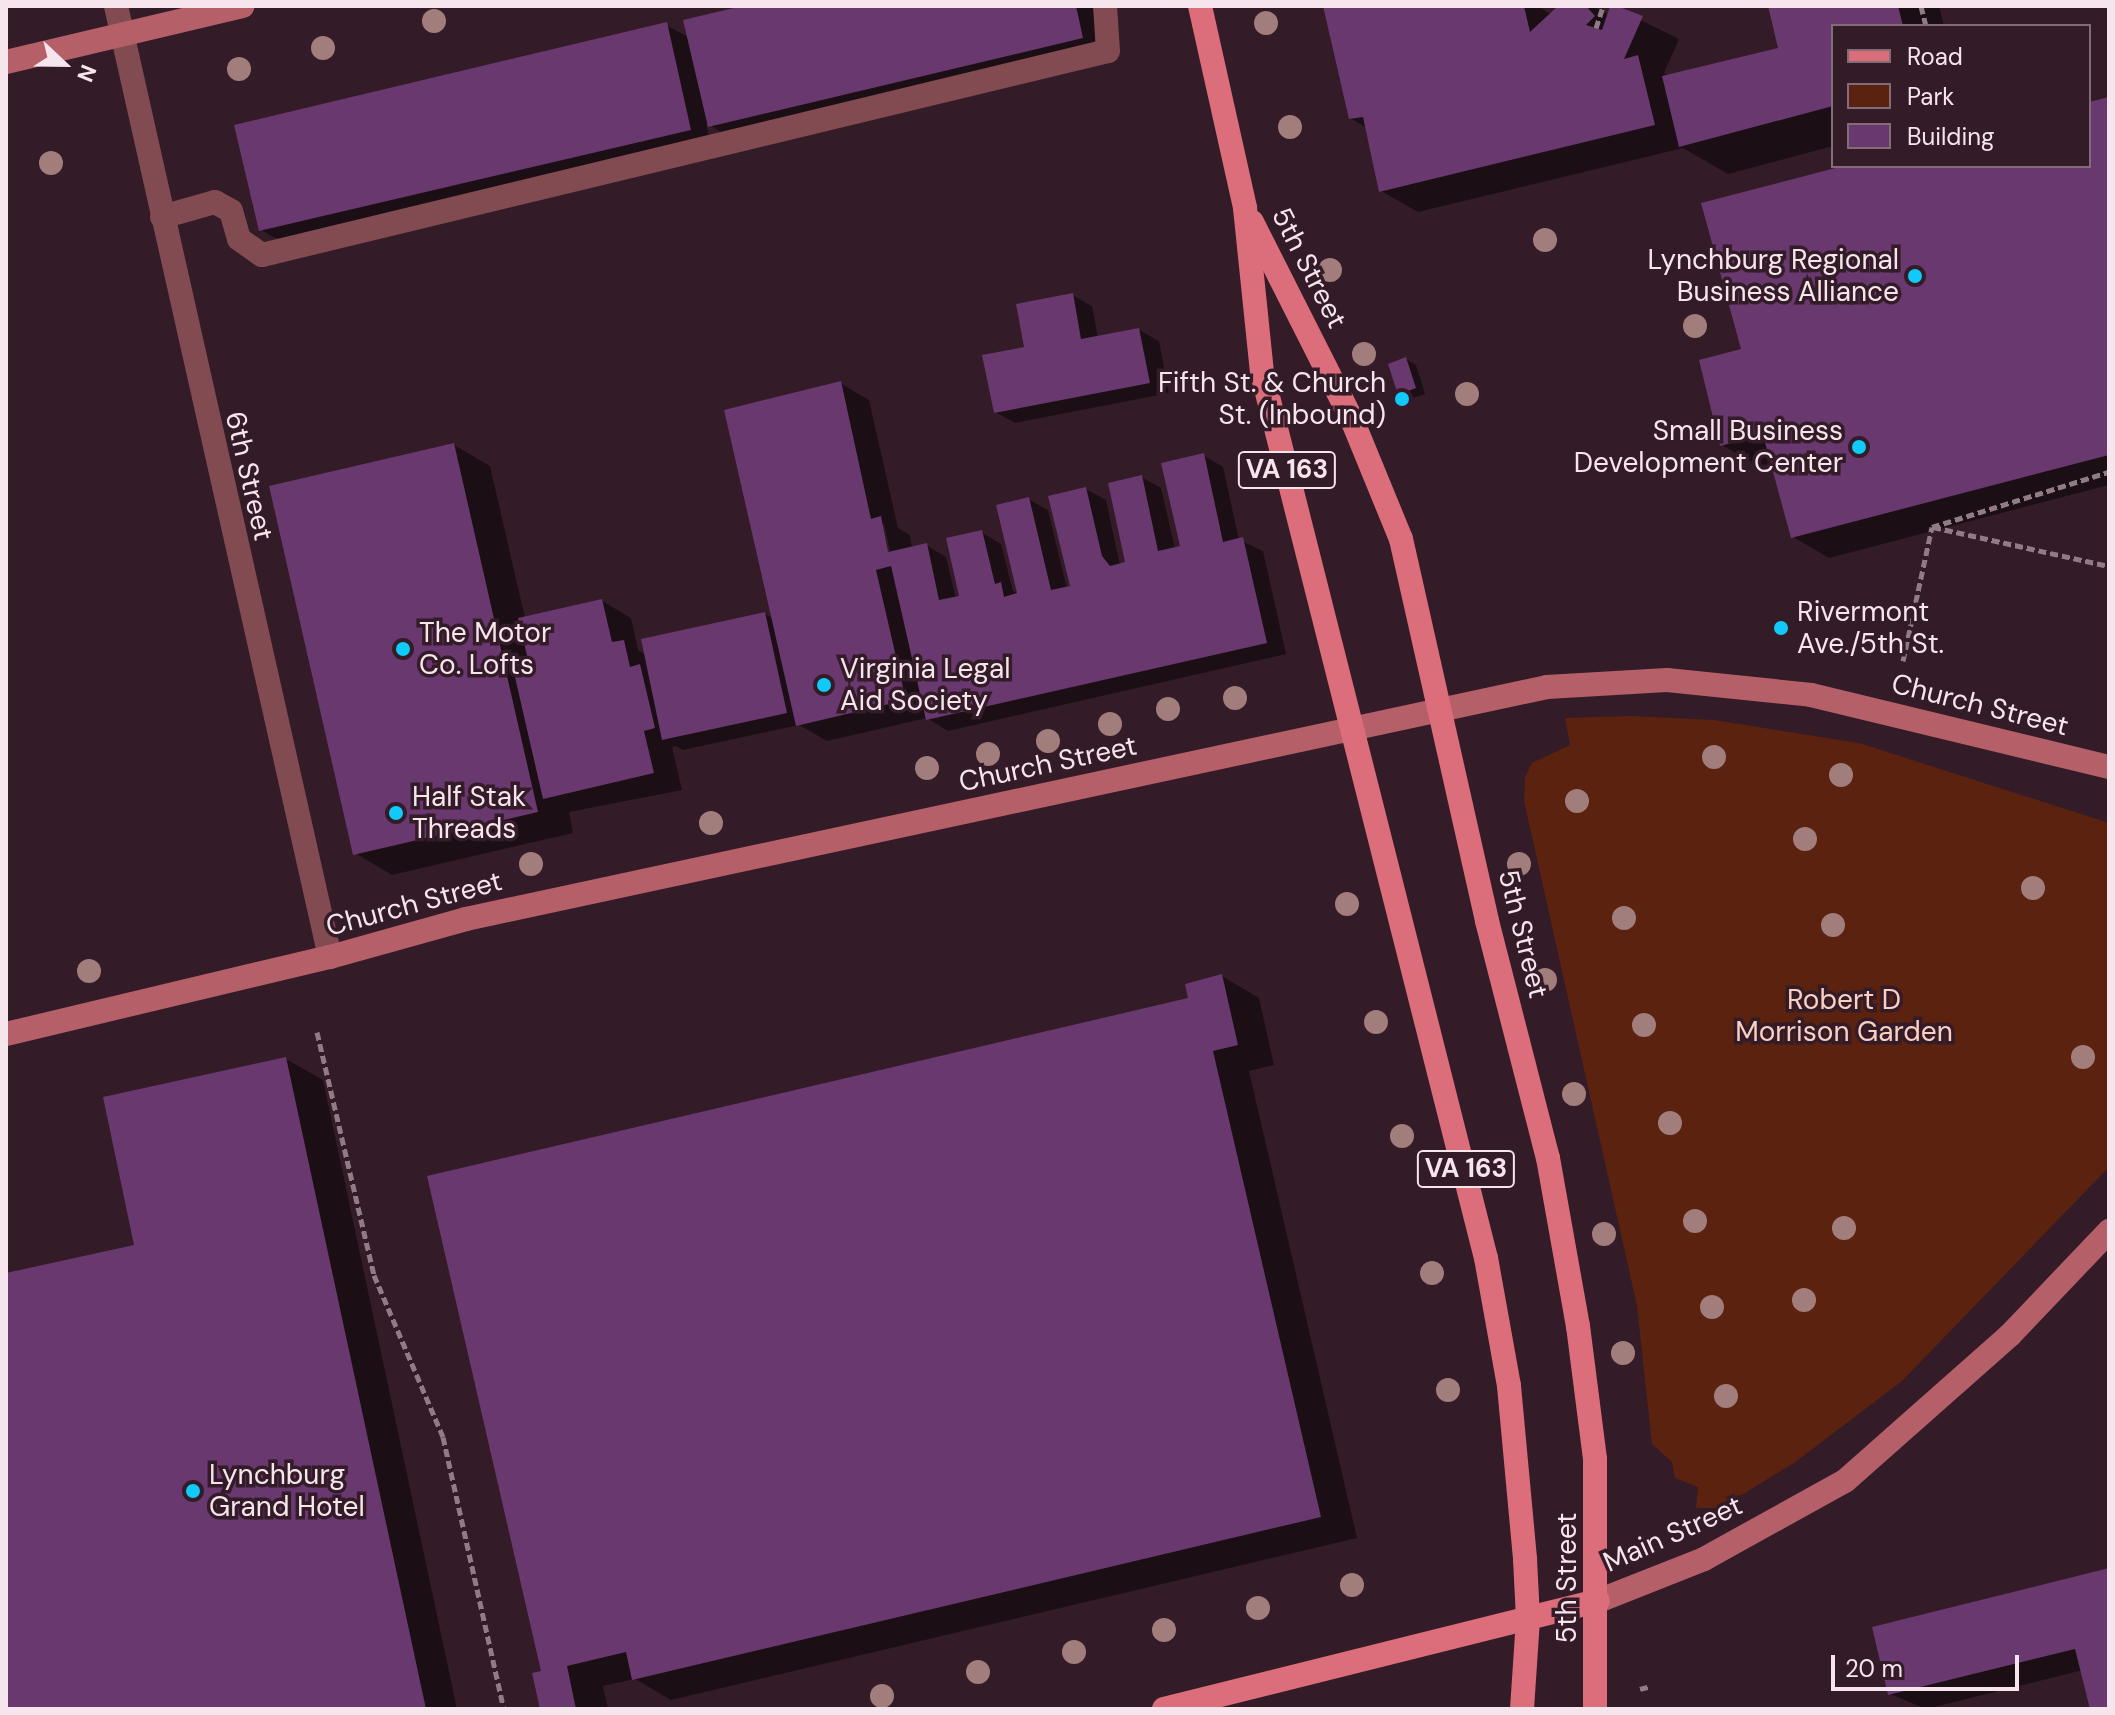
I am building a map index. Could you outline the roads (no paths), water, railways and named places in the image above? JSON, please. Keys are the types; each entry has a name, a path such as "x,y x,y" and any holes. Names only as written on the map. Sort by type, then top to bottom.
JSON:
{"main road":[{"path":"6,62 242,6"},
{"name":"5th Street","path":"1200,6 1245,208 1262,373 1486,1258 1509,1386 1528,1619 1522,1709"},
{"name":"5th Street","path":"1245,208 1353,422 1401,539 1487,921 1548,1158 1576,1311 1595,1459 1598,1601 1595,1709"},
{"name":"Church Street","path":"6,1034 330,957 466,919 1547,687 1667,680 1811,695 2109,767"},
{"name":"Main Street","path":"1164,1709 1598,1601 1704,1559 1845,1481 2010,1335 2109,1231"}],"street":[{"name":"6th Street","path":"116,6 330,957"},
{"path":"162,217 215,202 231,211 239,239 262,255 1108,51 1105,6"}],"place":[{"name":"Lynchburg Regional Business Alliance","path":"1915,276"},
{"name":"Fifth St. & Church St. (Inbound)","path":"1402,399"},
{"name":"Small Business Development Center","path":"1859,447"},
{"name":"Rivermont Ave./5th St.","path":"1781,628"},
{"name":"The Motor Co. Lofts","path":"403,649"},
{"name":"Virginia Legal Aid Society","path":"824,685"},
{"name":"Half Stak Threads","path":"396,813"},
{"name":"Lynchburg Grand Hotel","path":"193,1491"}],"park label":[{"name":"Robert D Morrison Garden","path":"1844,1016"}]}
